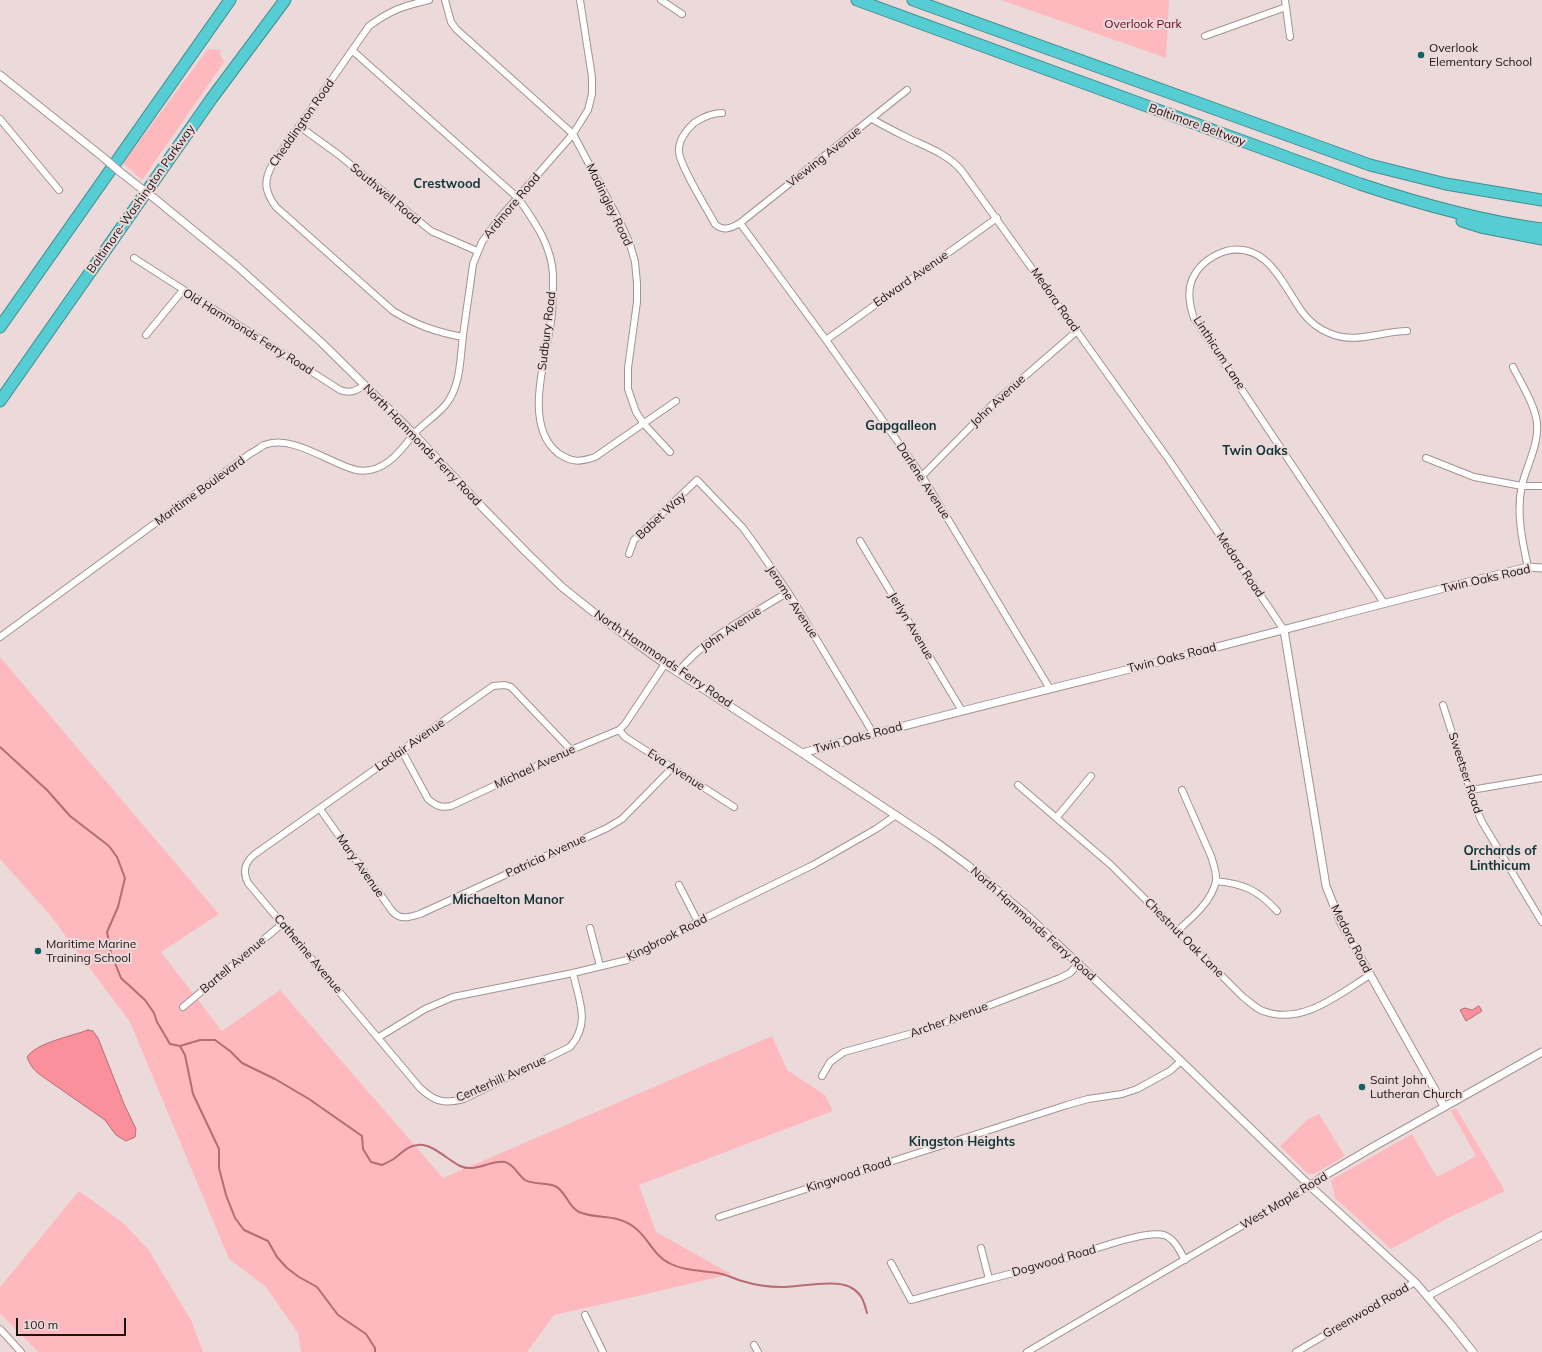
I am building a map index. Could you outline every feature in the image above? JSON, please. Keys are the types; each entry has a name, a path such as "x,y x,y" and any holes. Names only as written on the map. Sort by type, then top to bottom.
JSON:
{"highway":[{"path":"0,327 230,0"},
{"name":"Baltimore-Washington Parkway","path":"0,401 212,98 286,0"},
{"name":"Baltimore Beltway","path":"857,0 1360,184 1439,208 1482,219 1542,229"},
{"name":"Baltimore Beltway","path":"913,0 1370,165 1446,184 1539,199"},
{"path":"1360,184 1399,200 1481,227 1542,238"}],"street":[{"name":"Cheddington Road","path":"429,0 405,5 392,10 369,26 266,175 266,185 272,202 276,207 393,310 424,328 463,337"},
{"name":"Madingley Road","path":"445,0 450,18 456,29 573,134 620,222 630,244 635,262 637,283 637,302 627,378 632,403 644,424 670,452"},
{"name":"Ardmore Road","path":"414,434 447,402 458,378 473,264 477,251 498,220 573,134 588,110 592,94 592,77 580,0"},
{"path":"660,0 682,14"},
{"path":"1285,0 1290,36"},
{"path":"1205,36 1286,7"},
{"name":"Sudbury Road","path":"353,51 518,198 537,226 548,248 553,273 552,314 538,405 542,431 554,449 564,457 574,461 584,461 595,457 676,401"},
{"name":"North Hammonds Ferry Road","path":"0,75 237,266 322,343 414,434 483,508 562,587 597,615 665,664 896,815 966,864 1030,918 1079,963 1310,1186 1415,1282 1473,1352"},
{"name":"Viewing Avenue","path":"740,223 907,90"},
{"path":"722,113 707,115 690,126 680,141 679,152 685,168 715,224 722,228 728,229 740,223"},
{"path":"0,119 60,190"},
{"name":"Medora Road","path":"872,119 895,132 938,152 956,164 1169,460 1284,630 1326,886 1340,921 1444,1106"},
{"name":"Southwell Road","path":"299,126 339,155 431,231 477,251"},
{"name":"Edward Avenue","path":"826,340 996,218"},
{"name":"Darlene Avenue","path":"740,223 826,340 922,476 1050,689"},
{"name":"Linthicum Lane","path":"1384,603 1194,318 1189,304 1191,284 1194,275 1210,258 1231,250 1241,250 1253,253 1270,264 1304,314 1313,323 1331,334 1354,339 1371,337 1396,331 1407,331"},
{"name":"Old Hammonds Ferry Road","path":"134,258 340,390 349,393 354,392 365,385"},
{"path":"146,334 183,290"},
{"name":"John Avenue","path":"922,476 994,403 1077,331"},
{"path":"1513,367 1526,392 1537,423 1537,436 1519,500 1522,543 1528,567"},
{"name":"Maritime Boulevard","path":"0,637 245,458 264,446 275,443 286,443 350,468 367,470 379,468 388,462 400,452 414,434"},
{"path":"1426,458 1474,477 1522,486 1542,486"},
{"name":"Babet Way","path":"629,554 634,540 697,480"},
{"name":"Jerome Avenue","path":"697,480 743,528 788,592 873,733"},
{"name":"Jerlyn Avenue","path":"860,541 962,711"},
{"name":"Twin Oaks Road","path":"802,753 873,733 1528,567 1542,568"},
{"name":"John Avenue","path":"678,672 688,660 714,638 788,592"},
{"name":"Michael Avenue","path":"402,751 428,799 434,805 443,807 451,806 571,750 619,730 625,724 665,664"},
{"name":"Laclair Avenue","path":"245,868 248,860 255,854 494,686 505,685 511,687 571,750"},
{"name":"Sweetser Road","path":"1443,705 1476,808 1482,822 1542,922"},
{"name":"Eva Avenue","path":"619,730 625,737 734,807"},
{"name":"Patricia Avenue","path":"403,918 420,914 607,828 622,819 672,768"},
{"path":"1057,817 1091,776"},
{"path":"1471,790 1542,778"},
{"name":"Chestnut Oak Lane","path":"1018,785 1111,865 1243,997 1262,1011 1275,1014 1296,1014 1315,1008 1331,1000 1370,975"},
{"path":"1178,931 1196,915 1210,896 1216,881 1215,867 1211,856 1182,790"},
{"name":"Mary Avenue","path":"320,809 392,911 396,915 403,918"},
{"name":"Kingbrook Road","path":"378,1038 425,1009 454,997 573,973 627,960 698,922 813,865 876,829 896,815"},
{"name":"Catherine Avenue","path":"245,868 245,876 248,883 378,1038"},
{"path":"1216,881 1235,883 1259,893 1277,911"},
{"path":"679,885 698,922"},
{"name":"Bartell Avenue","path":"183,1007 282,924"},
{"path":"590,928 600,966"},
{"name":"Archer Avenue","path":"822,1076 830,1062 844,1052 931,1028 1060,978 1070,973 1079,963"},
{"name":"Centerhill Avenue","path":"378,1038 420,1088 429,1096 440,1101 452,1102 464,1099 570,1047 580,1033 583,1020 573,973"},
{"name":"West Maple Road","path":"1027,1352 1310,1186 1322,1177 1444,1106 1542,1052"},
{"name":"Kingwood Road","path":"719,1217 1067,1105 1088,1099 1122,1094 1137,1089 1170,1071 1181,1061"},
{"name":"Dogwood Road","path":"891,1263 912,1300 1062,1259 1132,1238 1153,1235 1166,1236 1172,1240 1185,1260"},
{"name":"Greenwood Road","path":"1428,1296 1542,1235"},
{"path":"981,1248 989,1279"},
{"name":"Greenwood Road","path":"1296,1352 1415,1282"},
{"path":"585,1315 603,1352"},
{"path":"0,1329 21,1352"},
{"path":"754,1345 758,1352"}],"green space":[{"name":"Overlook Park","path":"1001,0 1169,0 1166,58"},
{"path":"208,49 221,50 220,54 224,62 142,180 123,163"},
{"path":"0,657 219,914 161,952 222,1031 280,990 443,1178 772,1036 787,1070 825,1095 833,1111 639,1185 656,1232 731,1274 554,1315 527,1352 301,1352 298,1333 266,1287 229,1259 130,1022 50,915 0,859"},
{"path":"1456,1108 1505,1191 1446,1219 1391,1249 1335,1198 1331,1180 1412,1134 1437,1177 1476,1156 1451,1111"},
{"path":"1319,1114 1345,1156 1314,1174 1308,1174 1280,1146 1308,1119"},
{"path":"79,1191 123,1223 148,1249 191,1320 203,1352 38,1352 0,1313 0,1287"}],"shaded area":[{"path":"1479,1006 1482,1011 1466,1021 1460,1010 1465,1008 1472,1010"},
{"path":"88,1030 93,1031 98,1038 124,1104 136,1129 135,1137 126,1141 116,1135 105,1120 39,1074 32,1067 27,1057 38,1048 55,1040"}],"waterway":[{"path":"0,747 47,790 70,816 109,846 117,857 125,878 118,907 107,932 111,953 121,978 145,1000 154,1013 157,1022 170,1044 180,1046 200,1040 215,1040 230,1051 242,1063 275,1079 309,1099 362,1136 363,1149 371,1162 382,1165 408,1148 418,1145 435,1149 456,1164 466,1168 505,1162 511,1165 522,1178 528,1182 551,1185 559,1188 575,1210 593,1216 620,1220 634,1227 663,1260 675,1266 722,1274 757,1285 781,1287 826,1283 844,1285 854,1289 860,1295 867,1313"},
{"path":"180,1046 185,1055 193,1094 219,1149 219,1168 226,1195 235,1218 244,1230 268,1241 277,1257 287,1268 317,1287 338,1315 366,1334 375,1348 375,1352"}],"place":[{"name":"Overlook Elementary School","path":"1421,55"},
{"name":"Maritime Marine Training School","path":"38,951"},
{"name":"Saint John Lutheran Church","path":"1362,1087"}],"district":[{"name":"Crestwood","path":"447,184"},
{"name":"Gapgalleon","path":"901,426"},
{"name":"Twin Oaks","path":"1255,451"},
{"name":"Orchards of Linthicum","path":"1500,858"},
{"name":"Michaelton Manor","path":"508,900"},
{"name":"Kingston Heights","path":"962,1142"}]}
